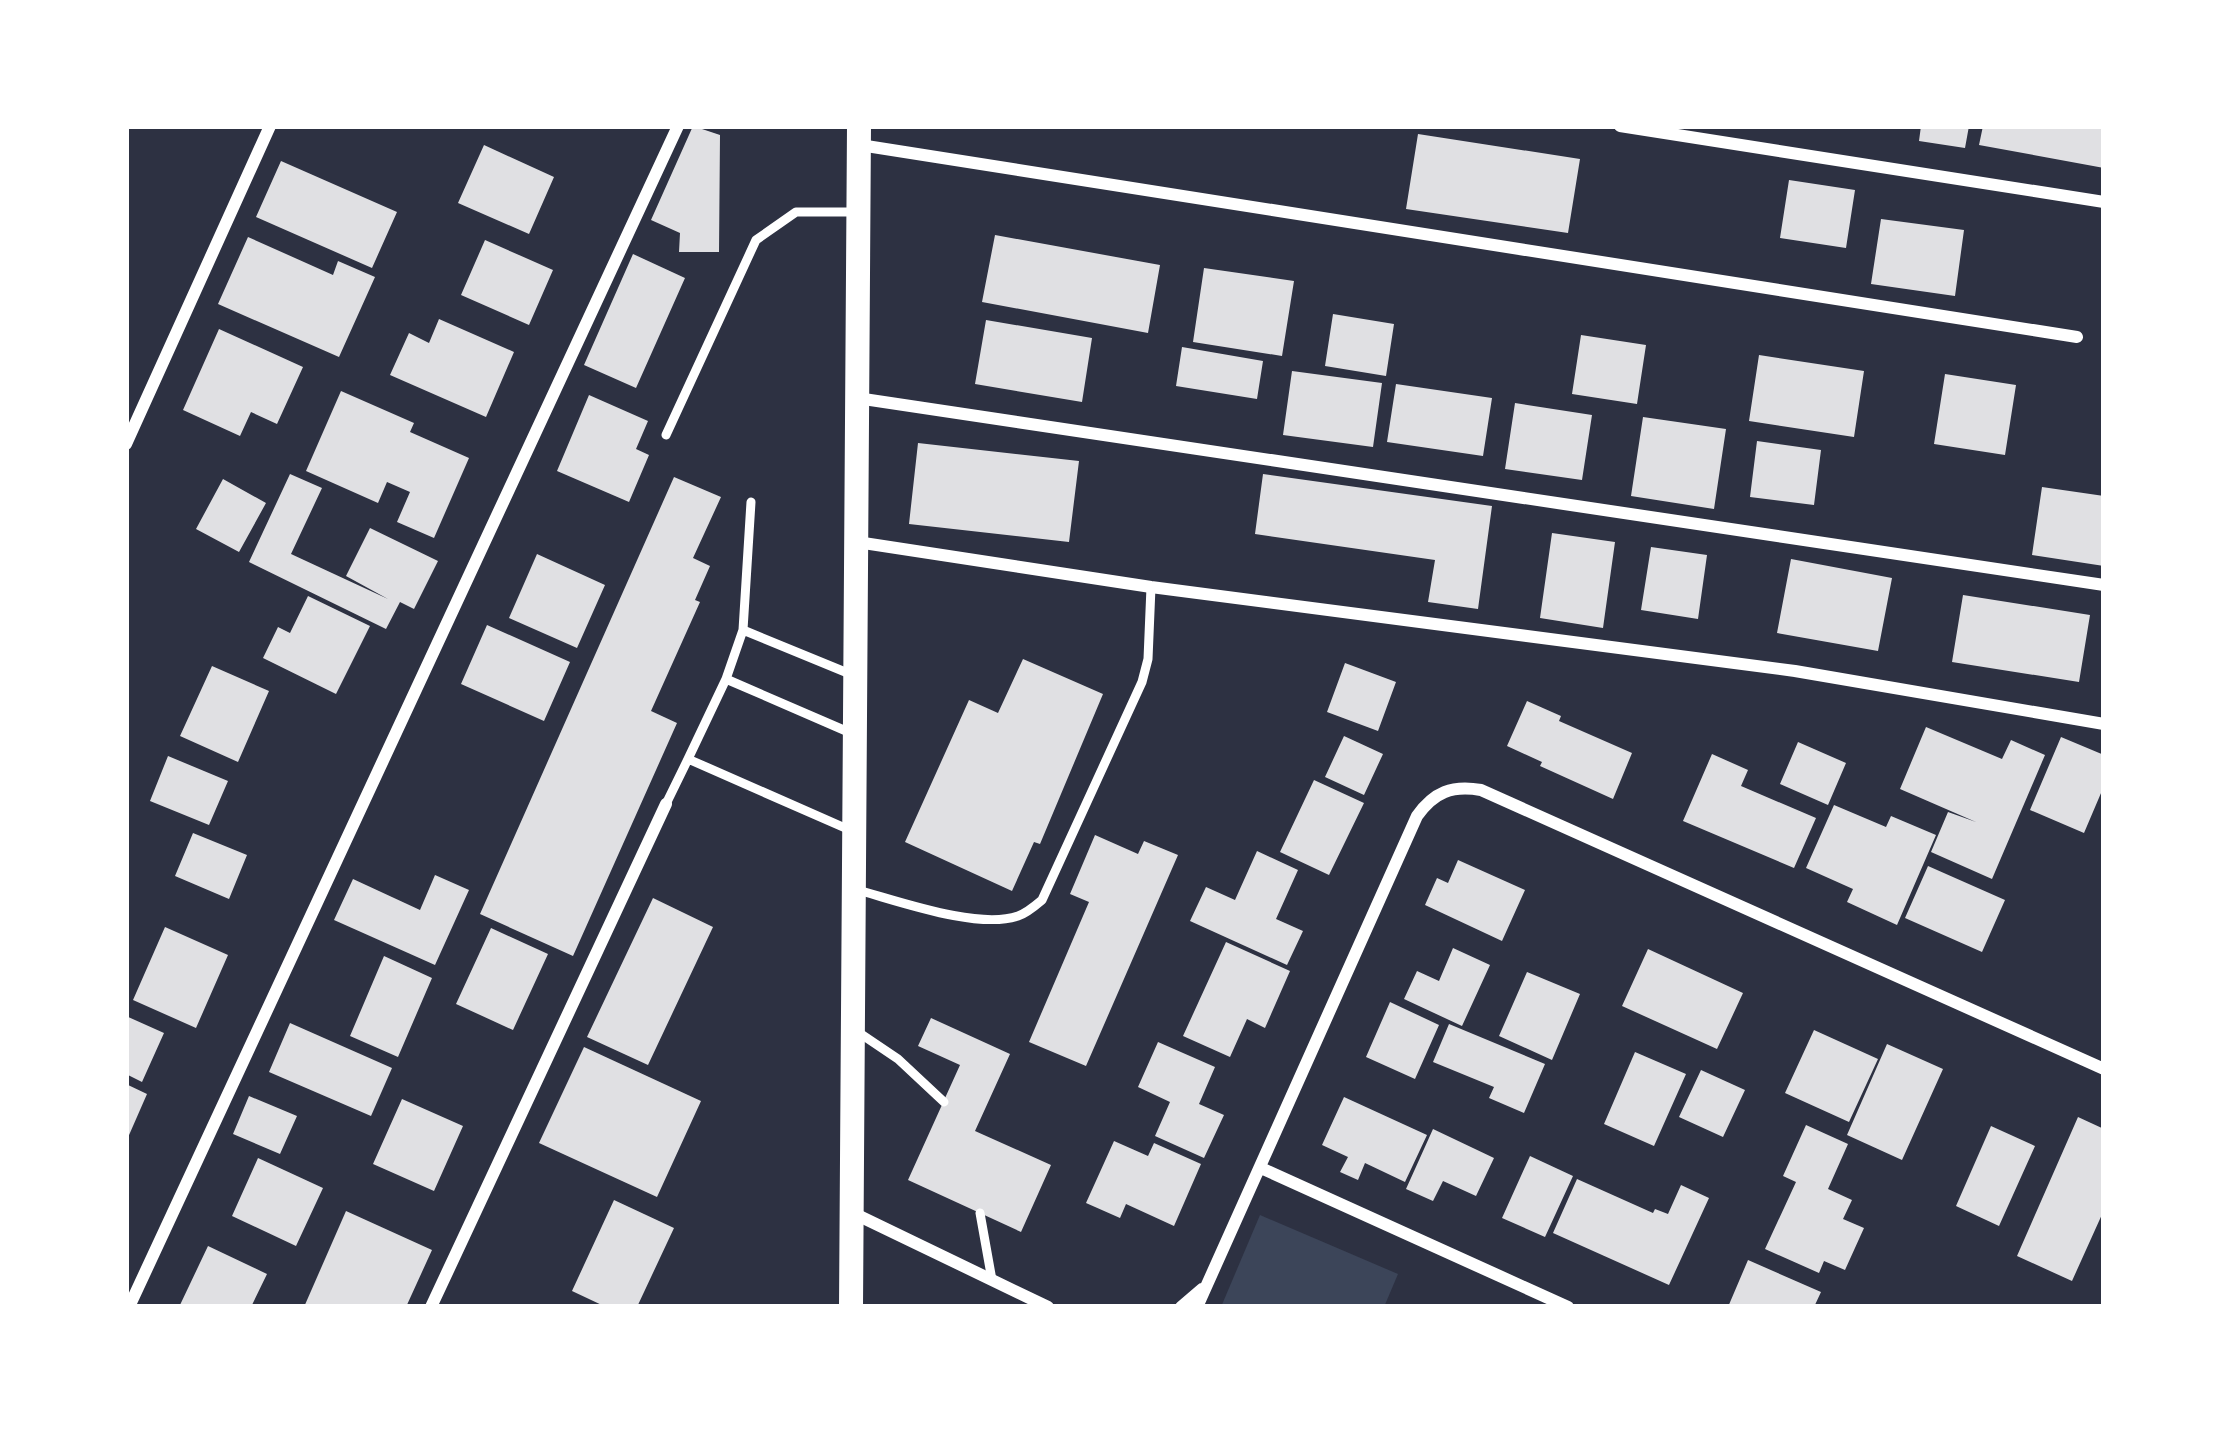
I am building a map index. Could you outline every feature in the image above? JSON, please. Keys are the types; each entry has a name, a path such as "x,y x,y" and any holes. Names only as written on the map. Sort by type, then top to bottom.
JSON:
{"main road":[{"path":"851,1307 859,135"}],"street":[{"path":"126,444 270,126"},
{"path":"129,1307 678,126"},
{"path":"1620,126 2104,202"},
{"path":"859,135 2077,337"},
{"path":"857,398 2104,585"},
{"path":"856,542 1795,671 2104,724"},
{"path":"1197,1307 1417,816 1429,799 1447,790 1481,790 2104,1069"},
{"path":"431,1307 666,804"},
{"path":"1261,1168 1568,1307"},
{"path":"852,1213 1048,1307"},
{"path":"1181,1307 1207,1284"}],"lane":[{"path":"666,435 757,240 796,212 859,212"},
{"path":"666,804 726,679 743,630 751,502"},
{"path":"854,889 1001,920 1023,915 1042,900 1142,682 1148,659 1151,586"},
{"path":"743,630 856,676"},
{"path":"726,679 856,736"},
{"path":"688,759 855,832"},
{"path":"854,1029 898,1059 944,1102"},
{"path":"980,1213 992,1280"}],"shaded area":[{"path":"1260,1215 1398,1274 1384,1307 1221,1307"}],"building":[{"path":"693,126 720,135 719,252 679,252 680,233 651,220"},
{"path":"1921,126 1969,126 1965,148 1919,141"},
{"path":"1983,126 2104,126 2104,168 1979,145"},
{"path":"1418,134 1580,159 1568,233 1406,209"},
{"path":"484,145 554,177 529,234 458,203"},
{"path":"281,161 397,212 372,268 256,217"},
{"path":"1789,180 1855,190 1846,248 1780,238"},
{"path":"1881,219 1964,230 1955,296 1871,284"},
{"path":"995,235 1160,265 1148,333 982,302"},
{"path":"248,237 333,275 338,261 375,277 339,357 218,304"},
{"path":"485,240 553,270 529,325 461,295"},
{"path":"633,254 685,278 636,388 584,365"},
{"path":"1204,268 1294,281 1282,356 1193,342"},
{"path":"1333,314 1394,324 1386,376 1325,366"},
{"path":"439,319 514,352 486,417 390,375 409,333 429,343"},
{"path":"986,320 1092,338 1082,402 975,384"},
{"path":"219,329 303,367 277,424 251,412 240,436 183,410"},
{"path":"1581,335 1646,345 1637,404 1572,394"},
{"path":"1182,347 1263,361 1257,399 1176,386"},
{"path":"1759,355 1864,371 1854,437 1749,421"},
{"path":"1292,371 1382,383 1373,447 1283,435"},
{"path":"1945,374 2016,385 2005,455 1934,444"},
{"path":"1396,384 1492,398 1483,456 1387,442"},
{"path":"341,391 414,423 410,432 469,458 434,538 397,522 410,492 387,482 378,503 306,471"},
{"path":"589,395 648,421 636,449 649,455 629,502 557,471"},
{"path":"1515,403 1592,415 1582,480 1505,469"},
{"path":"1643,417 1726,429 1714,509 1631,496"},
{"path":"1757,441 1821,450 1814,505 1750,497"},
{"path":"918,443 1079,461 1069,542 909,524"},
{"path":"290,474 322,488 291,554 388,599 346,576 370,528 438,561 414,609 400,602 386,629 249,562"},
{"path":"1263,474 1492,506 1478,609 1428,602 1435,560 1255,534"},
{"path":"674,477 721,497 693,558 710,566 695,600 700,602 651,711 677,723 573,956 480,914"},
{"path":"223,479 266,503 239,552 196,529"},
{"path":"2042,487 2104,496 2104,566 2032,555"},
{"path":"1552,533 1615,542 1603,628 1540,618"},
{"path":"1651,547 1707,555 1698,619 1641,610"},
{"path":"537,554 605,585 577,648 509,618"},
{"path":"1791,559 1892,578 1878,651 1777,633"},
{"path":"1963,595 2090,615 2079,682 1952,662"},
{"path":"308,596 370,626 336,694 263,658 278,627 290,633"},
{"path":"487,625 570,662 544,721 461,684"},
{"path":"1023,659 1103,694 1040,844 1034,842 1012,891 905,842 969,700 998,713"},
{"path":"1345,663 1396,682 1378,731 1327,712"},
{"path":"212,666 269,691 238,762 180,736"},
{"path":"1527,701 1561,716 1559,721 1632,753 1613,799 1507,746"},
{"path":"1926,727 2002,759 2011,740 2045,755 1992,879 1931,852 1948,812 1976,822 1900,789"},
{"path":"1344,736 1383,754 1364,795 1325,777"},
{"path":"2061,737 2104,755 2104,786 2084,833 2030,810"},
{"path":"1798,742 1846,763 1828,805 1780,784"},
{"path":"1712,754 1748,770 1741,786 1816,818 1794,868 1683,821"},
{"path":"168,756 228,781 209,825 150,801"},
{"path":"1314,780 1364,803 1329,875 1280,852"},
{"path":"1834,805 1886,827 1891,816 1936,835 1897,925 1847,902 1853,889 1806,868"},
{"path":"193,833 247,855 229,899 175,876"},
{"path":"1095,835 1138,854 1144,841 1178,855 1086,1066 1029,1042 1089,902 1070,894"},
{"path":"1257,851 1298,870 1276,919 1303,931 1287,965 1190,921 1206,887 1235,900"},
{"path":"1458,860 1525,890 1502,941 1425,905 1437,878 1448,883"},
{"path":"1928,866 2005,900 1982,952 1905,918"},
{"path":"435,875 469,890 435,965 334,920 353,879 420,910"},
{"path":"653,898 713,927 648,1065 587,1037"},
{"path":"165,927 228,955 196,1028 133,1000"},
{"path":"491,928 548,954 513,1030 456,1004"},
{"path":"1226,942 1290,971 1265,1028 1247,1019 1230,1057 1183,1036"},
{"path":"1453,948 1490,965 1462,1026 1404,999 1417,971 1439,981"},
{"path":"1648,949 1743,993 1717,1049 1622,1006"},
{"path":"384,956 432,978 398,1057 350,1036"},
{"path":"1527,972 1580,994 1552,1060 1499,1036"},
{"path":"1390,1002 1439,1025 1415,1079 1366,1057"},
{"path":"126,1016 164,1033 142,1082 126,1074"},
{"path":"931,1018 1010,1054 975,1131 1051,1165 1021,1232 908,1180 960,1065 918,1046"},
{"path":"290,1023 392,1068 371,1116 269,1072"},
{"path":"1449,1024 1545,1064 1524,1113 1489,1098 1494,1087 1433,1062"},
{"path":"1814,1030 1878,1059 1849,1122 1785,1093"},
{"path":"1158,1042 1215,1067 1199,1104 1224,1115 1204,1158 1155,1136 1170,1102 1138,1087"},
{"path":"1887,1044 1943,1069 1902,1160 1847,1135"},
{"path":"584,1047 701,1101 657,1197 539,1143"},
{"path":"1635,1052 1686,1074 1654,1146 1604,1124"},
{"path":"1701,1070 1745,1090 1723,1137 1679,1117"},
{"path":"126,1084 147,1094 126,1142"},
{"path":"249,1096 297,1116 280,1154 233,1134"},
{"path":"1344,1097 1427,1135 1405,1182 1365,1163 1358,1180 1340,1172 1348,1157 1322,1145"},
{"path":"402,1099 463,1126 434,1191 373,1164"},
{"path":"2078,1117 2104,1129 2104,1210 2072,1281 2017,1256"},
{"path":"1806,1125 1848,1144 1828,1189 1852,1200 1843,1219 1864,1228 1845,1270 1824,1261 1819,1273 1765,1249 1796,1182 1783,1176"},
{"path":"1991,1126 2035,1146 1999,1226 1956,1206"},
{"path":"1433,1129 1494,1158 1476,1196 1443,1181 1433,1201 1406,1189"},
{"path":"1114,1141 1148,1156 1154,1143 1201,1164 1174,1226 1126,1204 1120,1218 1086,1203"},
{"path":"1530,1156 1573,1176 1545,1237 1502,1218"},
{"path":"258,1158 323,1188 296,1246 232,1216"},
{"path":"1577,1179 1653,1213 1655,1209 1668,1214 1681,1185 1709,1198 1669,1285 1553,1233"},
{"path":"614,1200 674,1228 637,1307 606,1307 572,1291"},
{"path":"346,1211 432,1250 406,1307 304,1307"},
{"path":"208,1246 267,1274 251,1307 180,1305"},
{"path":"1748,1260 1821,1292 1814,1307 1728,1307"}]}
